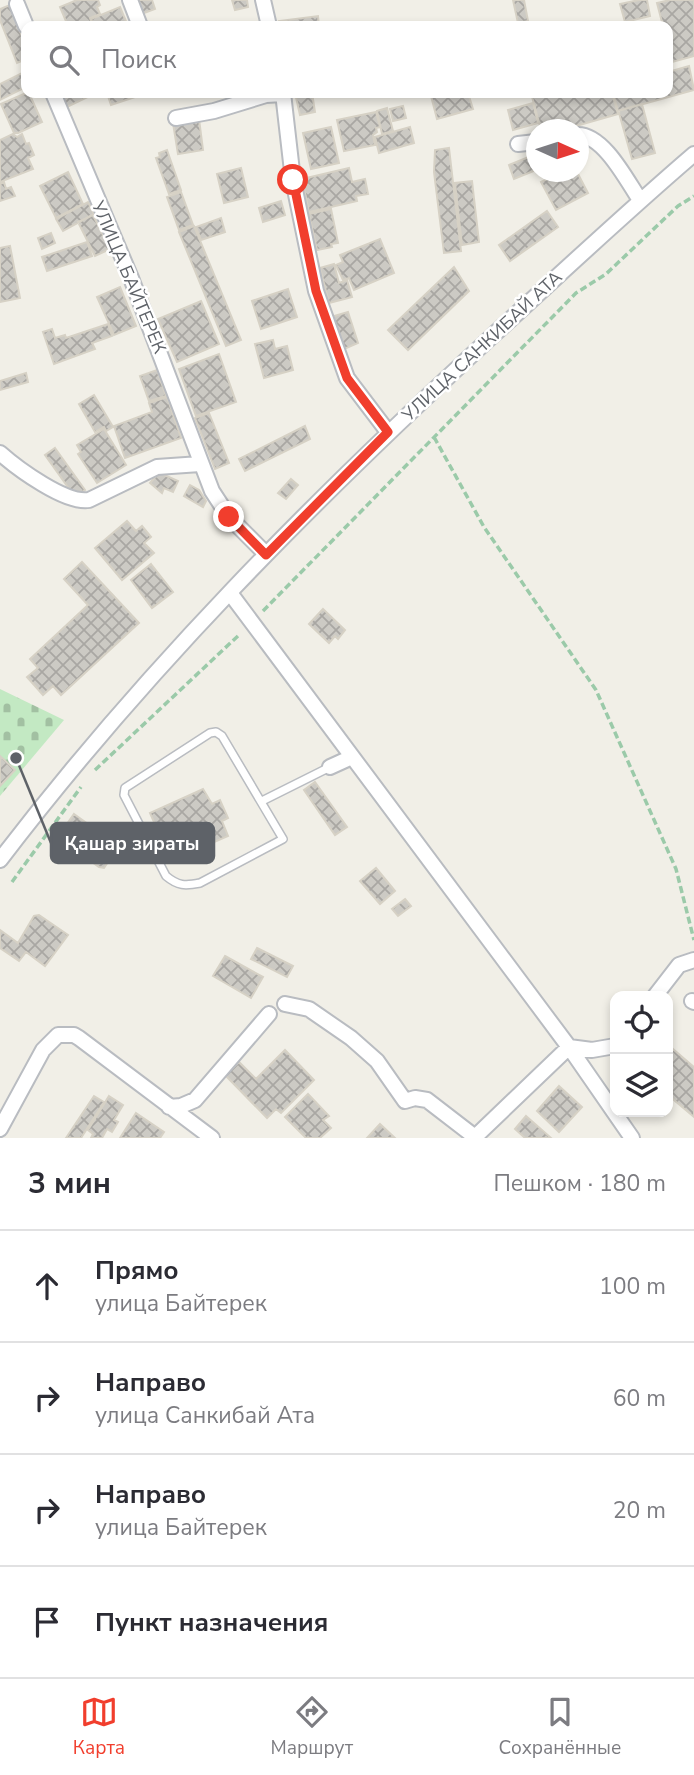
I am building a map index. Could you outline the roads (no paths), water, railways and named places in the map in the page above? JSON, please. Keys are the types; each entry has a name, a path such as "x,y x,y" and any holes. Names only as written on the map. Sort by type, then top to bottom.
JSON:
{"street":[{"path":"130,0 138,21"},
{"path":"263,0 268,21"},
{"path":"17,4 24,21"},
{"name":"УЛИЦА БАЙТЕРЕК","path":"55,98 159,348 212,491 229,517 266,555"},
{"path":"176,118 214,111 255,98"},
{"path":"284,98 293,180 316,291 347,378 388,432"},
{"path":"589,137 602,145 640,200"},
{"path":"518,144 526,143"},
{"name":"УЛИЦА САНКИБАЙ АТА","path":"0,860 50,794 133,697 266,555 388,432 640,200 694,154"},
{"path":"0,453 60,493 81,502 157,467 200,464"},
{"path":"230,593 569,1047 632,1138"},
{"path":"330,767 352,757"},
{"path":"659,991 679,965 694,960"},
{"path":"285,1004 309,1009 326,1019 377,1061 405,1101 415,1098 427,1100 475,1137 569,1047"},
{"path":"169,1107 194,1100 269,1014"},
{"path":"0,1129 43,1050 58,1035 74,1035 212,1138"},
{"path":"569,1047 592,1050 610,1047"}],"lane":[{"path":"216,732 222,736 261,800 282,839 200,883 185,886 175,884 166,876 124,794 126,786 210,733 216,732"},
{"path":"261,800 330,767"}],"place":[{"name":"Қашар зираты","path":"16,758"}]}
